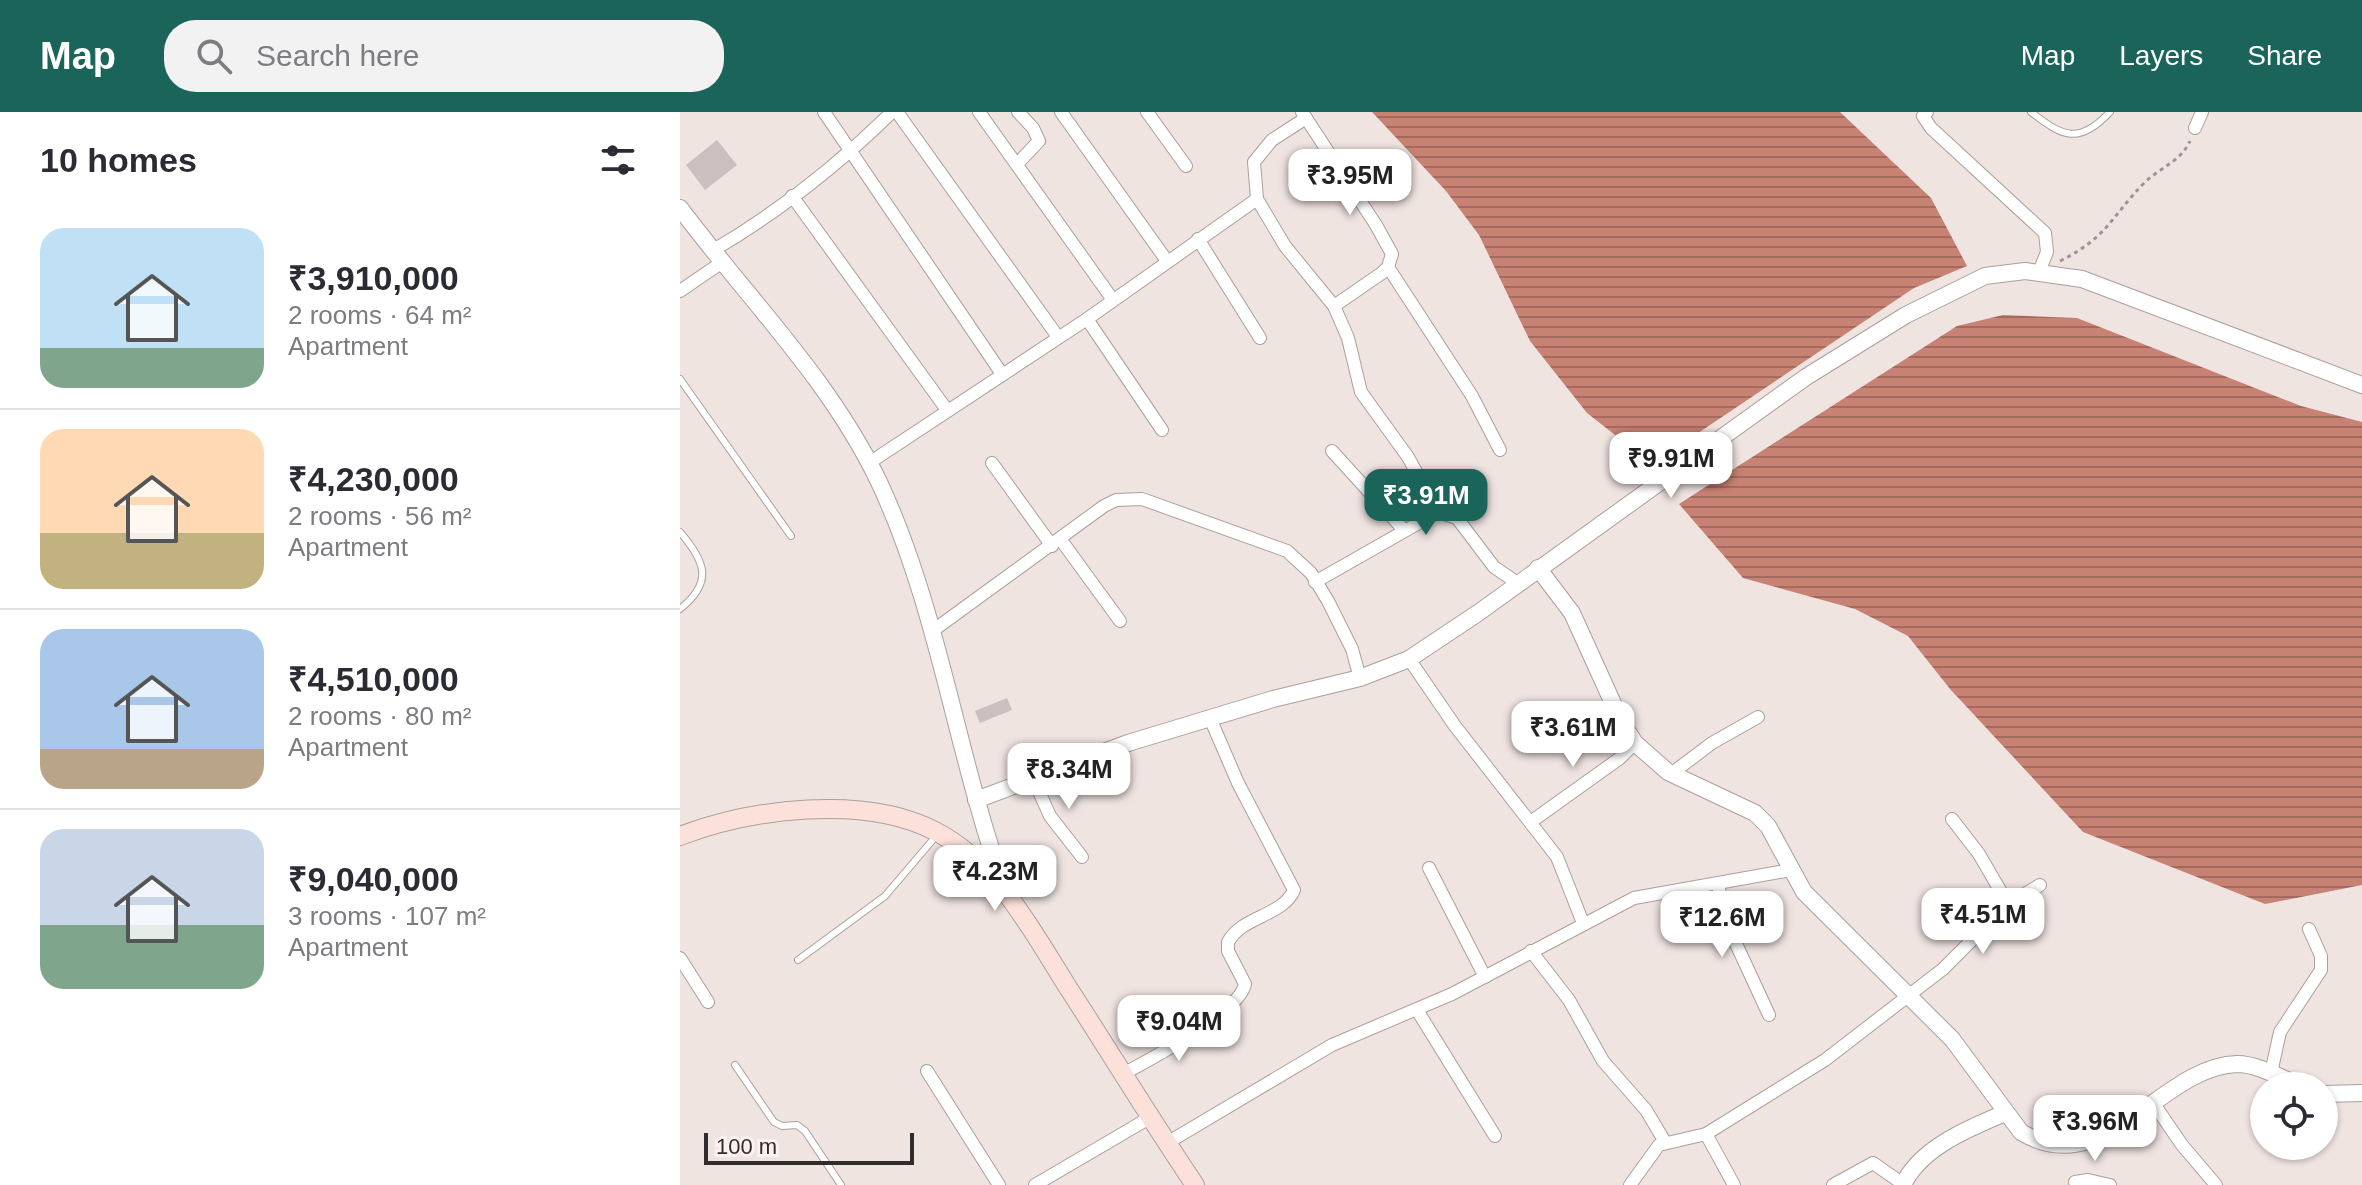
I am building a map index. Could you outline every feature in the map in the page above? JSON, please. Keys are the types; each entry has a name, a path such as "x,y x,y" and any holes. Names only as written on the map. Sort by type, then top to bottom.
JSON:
{"main road":[{"path":"680,836 731,819 818,810 891,818 939,833 982,865 1006,892 1195,1185"}],"street":[{"path":"824,112 1002,374"},
{"path":"680,291 748,230 852,151 895,112 1058,337"},
{"path":"979,112 1113,300"},
{"path":"1018,112 1033,128 1039,141 1018,163"},
{"path":"1061,112 1167,261"},
{"path":"1147,112 1186,166"},
{"path":"1927,112 1923,116 1931,128 2045,233 2047,252 2039,272"},
{"path":"2195,128 2202,112"},
{"path":"1334,306 1388,267 1392,254 1304,115 1272,140 1254,162 1257,199 1296,261 1334,306 1348,338 1361,392 1408,457 1438,512"},
{"path":"792,196 947,410"},
{"path":"869,463 1087,319 1257,199"},
{"path":"680,208 716,257 747,288 798,352 869,463 903,538 976,800 1006,892"},
{"path":"1198,239 1260,338"},
{"path":"1388,267 1472,396 1500,450"},
{"path":"976,800 1210,718 1360,678 1409,659 1519,584 1806,377 1906,315 1985,276 2039,272 2107,287 2362,385"},
{"path":"1087,319 1162,430"},
{"path":"1332,451 1403,529"},
{"path":"992,463 1120,621"},
{"path":"931,632 1116,500 1142,499 1270,543 1300,561 1345,634 1360,678"},
{"path":"1315,582 1403,529 1438,512 1457,518 1494,567 1519,584"},
{"path":"1538,568 1572,613 1621,721 1635,743 1671,774 1755,813 1768,826 1791,870 1818,908 1952,1039 2021,1132 2034,1140 2057,1145 2101,1135 2220,1066 2243,1064 2268,1072"},
{"path":"1409,659 1455,726 1532,821 1562,866 1583,923"},
{"path":"1671,774 1712,743 1758,717"},
{"path":"1125,1073 1172,1046 1239,998 1245,984 1228,951 1228,942 1239,928 1284,903 1294,890 1238,783 1210,718"},
{"path":"1532,821 1620,758 1635,743"},
{"path":"1033,778 1050,816 1082,857"},
{"path":"1952,819 2008,904"},
{"path":"1429,868 1485,977"},
{"path":"1167,1143 1332,1045 1417,1010 1485,977 1583,923 1652,893 1718,886 1791,870"},
{"path":"1630,1185 1653,1151 1665,1142 1706,1134 1825,1060 1943,969 2008,904 2040,885"},
{"path":"1718,886 1742,960 1769,1015"},
{"path":"2271,1072 2285,1020 2321,970 2321,956 2309,929"},
{"path":"1531,951 1569,1000 1603,1061 1646,1110 1665,1142"},
{"path":"680,958 708,1002"},
{"path":"1417,1010 1495,1136"},
{"path":"927,1071 999,1185"},
{"path":"2338,1094 2362,1093"},
{"path":"2154,1104 2182,1145 2216,1185"},
{"path":"1833,1185 1873,1163 1903,1184 1913,1168 1953,1138 2005,1113"},
{"path":"1035,1185 1151,1117"},
{"path":"1706,1134 1734,1185"},
{"path":"2075,1182 2088,1180 2110,1185"}],"lane":[{"path":"2031,112 2058,131 2077,134 2097,125 2110,112"},
{"path":"680,379 791,536"},
{"path":"680,532 699,556 703,569 699,591 680,609"},
{"path":"798,960 885,896 939,833"},
{"path":"735,1065 774,1122 782,1126 797,1125 805,1131 841,1185"}],"path":[{"path":"2039,272 2095,241 2144,184 2180,156 2195,128"}],"shaded area":[{"path":"1372,112 1840,112 1931,198 1967,266 1914,288 1652,464 1587,413 1530,341 1479,235 1446,191"},
{"path":"2003,315 2077,318 2301,406 2362,422 2362,885 2265,904 2083,832 1950,689 1908,636 1855,609 1743,578 1679,504 1957,326"}],"building":[{"path":"717,140 737,165 705,190 686,165"},
{"path":"1007,698 1012,710 980,723 975,711"}]}
